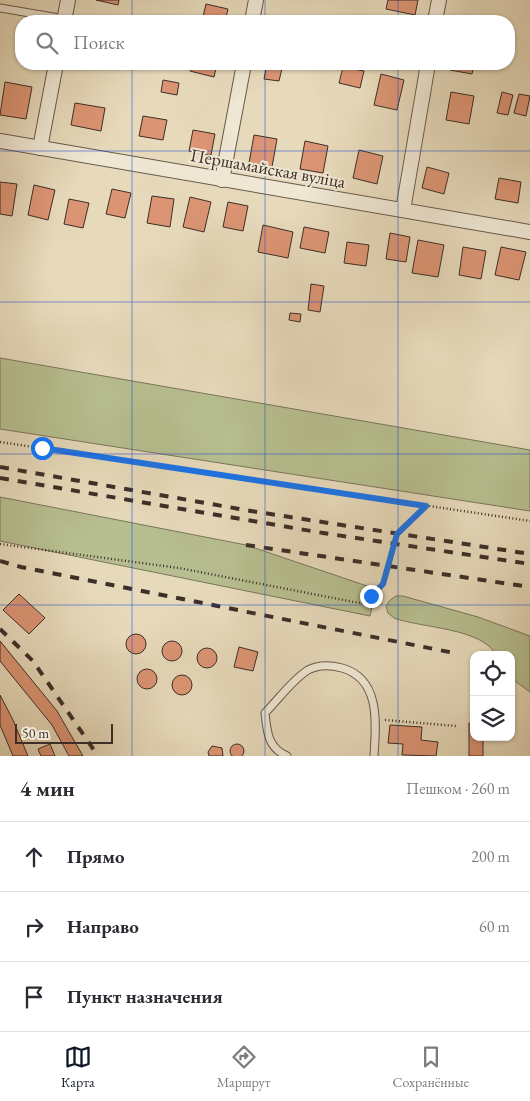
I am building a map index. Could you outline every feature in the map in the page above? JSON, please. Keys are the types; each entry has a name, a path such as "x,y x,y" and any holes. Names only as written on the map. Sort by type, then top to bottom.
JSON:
{"street":[{"path":"65,15 68,0"},
{"path":"253,15 256,0"},
{"path":"436,15 439,0"},
{"path":"40,148 55,70"},
{"path":"222,180 243,70"},
{"path":"403,210 427,70"},
{"name":"Першамайская вуліца","path":"0,141 530,232"}],"lane":[{"path":"0,8 37,15"},
{"path":"287,756 278,751 270,741 265,713 301,676 317,667 335,666 347,669 362,680 372,697 376,719 374,756"}],"path":[{"path":"0,442 530,521"},
{"path":"0,544 179,568 360,604 383,584 397,534 426,506"},
{"path":"376,719 456,726"}],"green space":[{"path":"0,358 530,450 530,511 0,429"},
{"path":"0,497 246,545 376,589 370,616 0,541"},
{"path":"396,596 403,596 478,617 530,636 530,692 515,681 515,651 493,651 478,639 465,634 394,618 388,613 386,606"}],"building":[{"path":"96,0 119,0 118,5"},
{"path":"388,0 418,0 415,15 386,9"},
{"path":"206,4 228,9 226,15 203,15"},
{"path":"190,70 216,70 214,77"},
{"path":"266,70 282,70 279,81 264,79"},
{"path":"342,70 364,71 360,88 339,83"},
{"path":"450,70 473,70 472,74"},
{"path":"381,74 404,80 397,110 374,105"},
{"path":"163,80 179,83 177,95 161,92"},
{"path":"5,82 32,87 26,119 0,115"},
{"path":"451,92 474,96 469,124 446,120"},
{"path":"502,92 513,95 508,115 497,113"},
{"path":"519,94 530,96 526,116 514,113"},
{"path":"75,103 105,108 101,131 71,125"},
{"path":"143,116 167,120 163,140 139,136"},
{"path":"193,130 215,134 211,155 189,151"},
{"path":"254,135 277,139 272,167 249,163"},
{"path":"305,141 328,146 323,173 300,169"},
{"path":"359,150 383,156 377,184 353,178"},
{"path":"427,167 449,173 444,194 422,188"},
{"path":"499,178 521,182 518,203 495,199"},
{"path":"0,182 17,184 12,216 0,214"},
{"path":"34,185 55,190 48,220 28,215"},
{"path":"112,189 131,193 125,218 106,214"},
{"path":"152,196 174,199 170,227 147,223"},
{"path":"190,197 211,202 204,232 183,227"},
{"path":"69,199 89,203 83,228 64,224"},
{"path":"228,202 248,206 243,231 223,227"},
{"path":"263,225 293,232 288,258 258,252"},
{"path":"304,227 329,232 325,253 300,248"},
{"path":"390,233 410,237 406,262 386,259"},
{"path":"418,240 444,245 438,277 412,273"},
{"path":"347,242 369,245 366,266 344,263"},
{"path":"463,247 486,251 481,279 459,275"},
{"path":"501,247 526,252 519,280 495,275"},
{"path":"311,284 324,286 320,312 308,310"},
{"path":"290,313 301,314 300,322 289,320"},
{"path":"19,594 45,618 29,634 3,610"},
{"path":"136,634 143,637 146,644 143,651 136,654 129,651 126,644 129,637"},
{"path":"0,641 57,711 83,756 69,756 52,725 0,661"},
{"path":"172,641 179,644 182,651 179,658 172,661 165,658 162,651 165,644"},
{"path":"239,647 258,652 253,671 234,667"},
{"path":"207,648 214,651 217,658 214,665 207,668 200,665 197,658 200,651"},
{"path":"147,669 154,672 157,679 154,686 147,689 140,686 137,679 140,672"},
{"path":"182,675 189,678 192,685 189,692 182,695 175,692 172,685 175,678"},
{"path":"0,695 28,756 13,756 0,725"},
{"path":"470,723 470,741 483,741 483,756 469,756"},
{"path":"390,725 422,727 421,740 438,742 436,756 402,755 403,744 388,743"},
{"path":"50,744 55,756 41,756 38,749"},
{"path":"234,744 240,744 244,748 242,756 232,756 230,754 230,748"},
{"path":"212,746 222,748 223,756 209,756 208,752"}],"railway":[{"path":"0,467 251,511 530,554"},
{"path":"0,478 323,533 530,564"},
{"path":"246,545 530,587"},
{"path":"0,561 21,567 454,653"},
{"path":"0,629 33,661 98,756"}],"route":[{"path":"42,448 426,506 397,534 396,544 383,584 371,596"}]}
